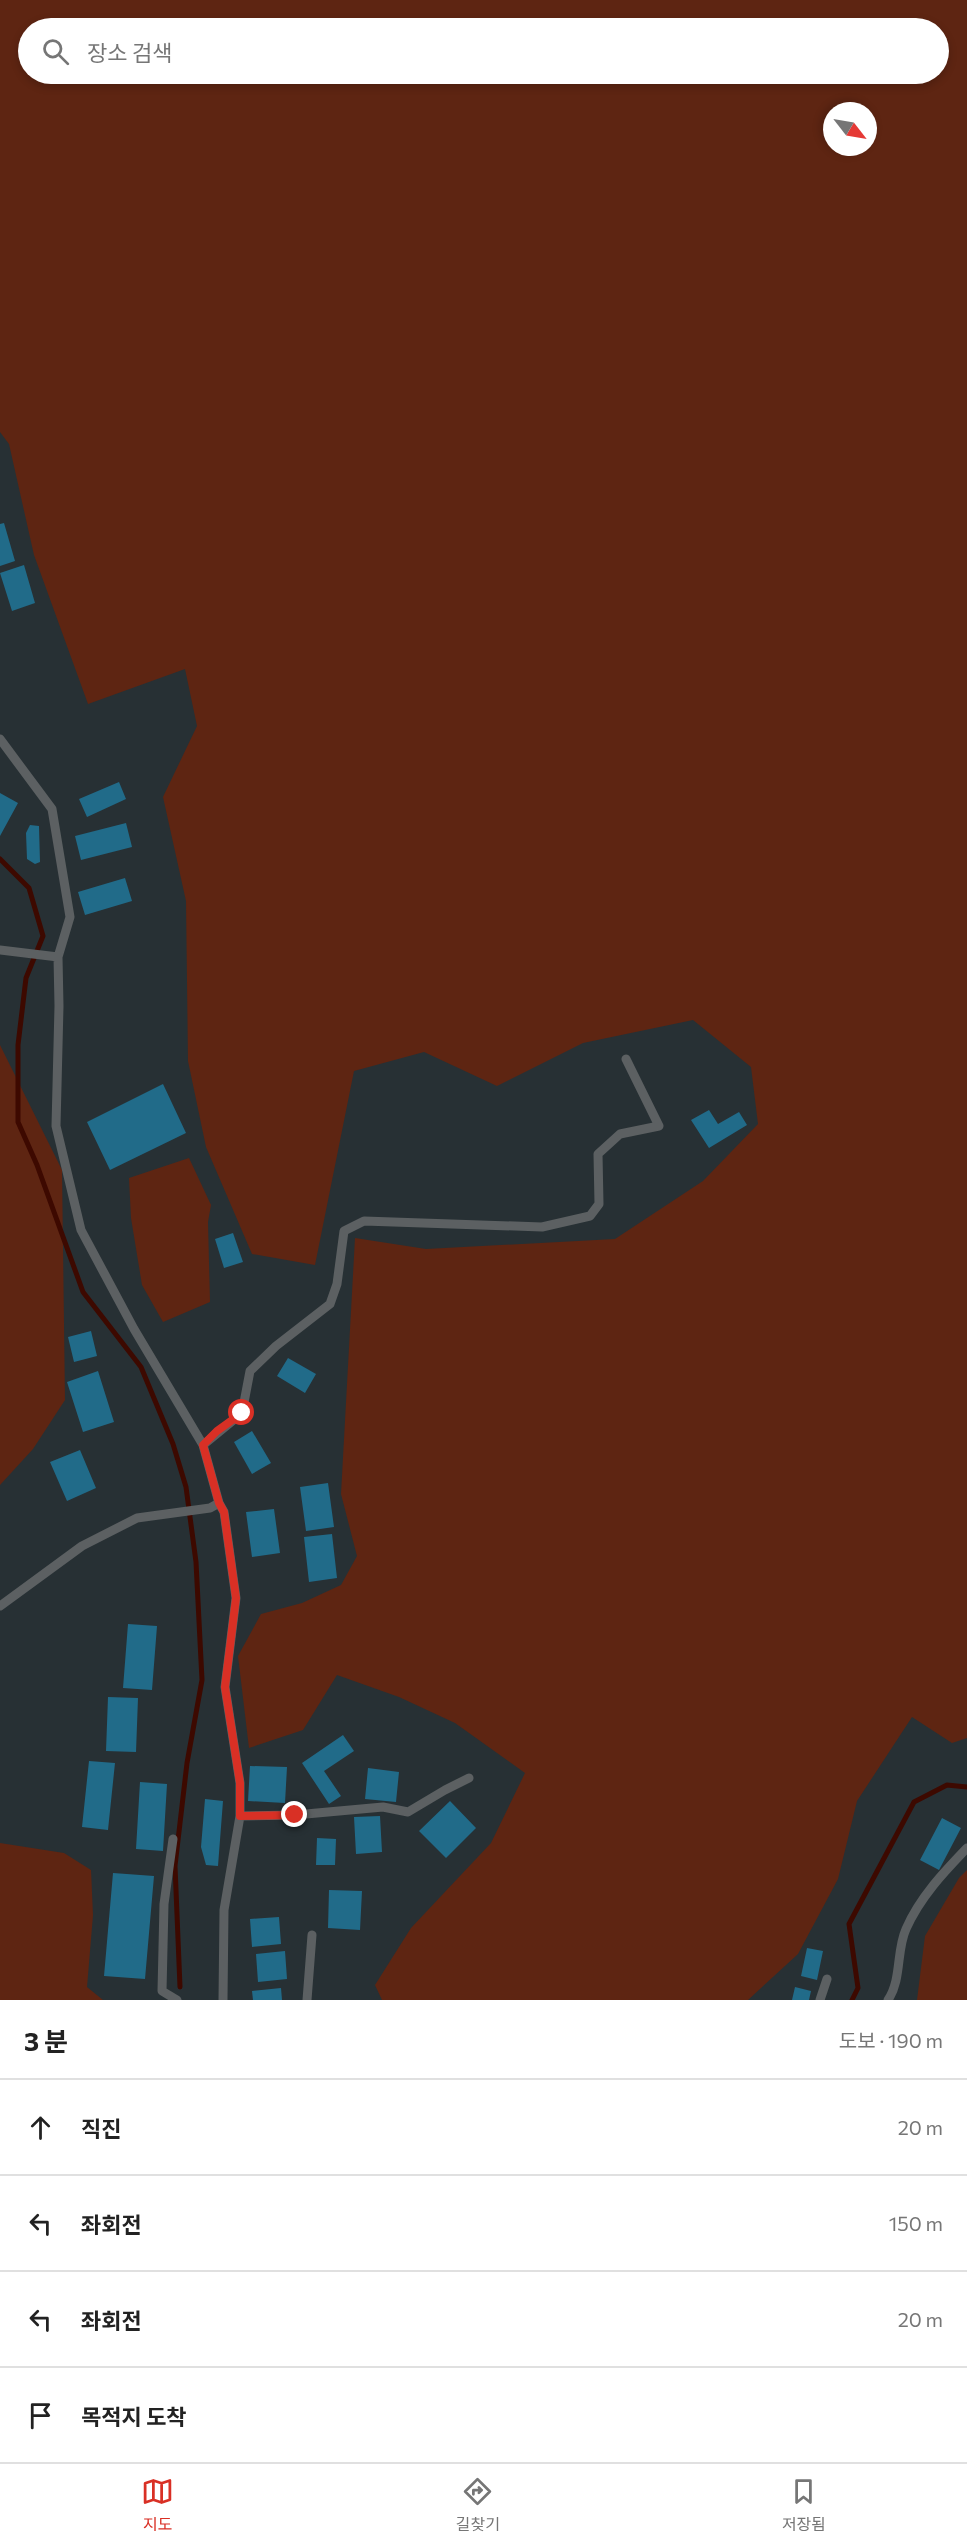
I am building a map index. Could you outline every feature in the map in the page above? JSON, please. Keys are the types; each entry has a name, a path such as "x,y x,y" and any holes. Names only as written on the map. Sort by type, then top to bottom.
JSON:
{"lane":[{"path":"0,739 52,809 70,917 58,957 56,1126 81,1230 134,1329 203,1445 215,1505 224,1512 236,1598 225,1687 240,1783 240,1816 224,1910 223,2000"},
{"path":"0,950 24,951 58,957"},
{"path":"203,1445 217,1431 242,1413 250,1371 276,1346 330,1304 337,1284 344,1231 364,1221 542,1227 590,1216 599,1204 598,1154 620,1134 659,1126 626,1059"},
{"path":"0,1606 82,1546 137,1518 215,1505"},
{"path":"240,1816 295,1815 383,1807 408,1812 470,1778"},
{"path":"173,1839 164,1904 162,1991 177,2000"},
{"path":"888,2000 894,1991 905,1930 934,1883 967,1848"},
{"path":"307,2000 312,1935"},
{"path":"820,2000 827,1979"},
{"path":"894,1991 900,2000"}],"shaded area":[{"path":"0,0 967,0 967,1738 952,1743 912,1717 857,1801 838,1879 798,1954 748,2000 382,2000 375,1985 411,1928 491,1843 525,1773 455,1723 399,1697 337,1675 303,1730 249,1748 238,1656 261,1614 302,1603 341,1585 357,1556 341,1494 355,1238 426,1249 615,1239 703,1181 758,1124 751,1067 693,1020 583,1043 497,1086 424,1052 354,1071 315,1265 252,1254 206,1147 188,1061 186,901 163,797 197,726 185,669 88,704 34,555 9,444 0,432"},
{"path":"0,1045 62,1170 65,1400 33,1449 0,1485"},
{"path":"189,1158 211,1205 208,1222 210,1302 163,1322 142,1285 131,1218 129,1178"},
{"path":"0,1843 64,1853 91,1870 93,1915 87,1987 103,2000 0,2000"},
{"path":"967,1870 967,2000 917,2000 925,1936 959,1878"}],"building":[{"path":"4,523 15,561 0,566 0,524"},
{"path":"24,565 35,603 12,611 0,573"},
{"path":"119,782 126,799 87,817 79,799"},
{"path":"0,793 18,803 0,836"},
{"path":"126,823 132,847 81,860 75,836"},
{"path":"30,825 39,826 40,862 35,864 27,859 26,833"},
{"path":"125,878 132,901 85,915 78,892"},
{"path":"163,1084 186,1133 110,1170 87,1122"},
{"path":"709,1110 718,1124 739,1112 747,1125 709,1148 691,1120"},
{"path":"233,1233 243,1262 224,1268 215,1239"},
{"path":"91,1331 97,1356 74,1362 68,1337"},
{"path":"288,1358 316,1374 305,1393 277,1376"},
{"path":"98,1371 114,1422 83,1432 67,1382"},
{"path":"252,1431 271,1463 252,1474 234,1442"},
{"path":"80,1450 96,1488 67,1501 50,1462"},
{"path":"328,1483 334,1527 306,1531 300,1487"},
{"path":"274,1509 280,1553 252,1557 246,1512"},
{"path":"332,1534 337,1578 309,1582 304,1537"},
{"path":"128,1624 157,1626 152,1690 123,1688"},
{"path":"108,1697 138,1698 136,1752 106,1751"},
{"path":"343,1735 354,1751 324,1771 341,1796 329,1804 302,1763"},
{"path":"89,1761 115,1763 108,1830 82,1827"},
{"path":"250,1766 287,1767 285,1803 248,1801"},
{"path":"368,1768 399,1772 396,1802 365,1799"},
{"path":"140,1782 167,1784 163,1851 136,1849"},
{"path":"205,1799 223,1801 218,1866 206,1865 201,1847"},
{"path":"450,1801 476,1828 446,1858 419,1831"},
{"path":"380,1816 382,1852 356,1854 354,1817"},
{"path":"942,1818 961,1828 939,1870 920,1860"},
{"path":"317,1838 336,1839 335,1865 316,1865"},
{"path":"113,1873 154,1876 145,1979 104,1976"},
{"path":"329,1890 362,1891 360,1930 328,1928"},
{"path":"279,1917 281,1944 252,1947 250,1919"},
{"path":"807,1948 823,1951 817,1980 801,1976"},
{"path":"285,1951 287,1979 258,1982 256,1954"},
{"path":"795,1987 811,1991 809,2000 792,2000"},
{"path":"281,1988 282,2000 253,2000 252,1991"}],"waterway":[{"path":"0,859 29,888 43,936 26,978 18,1045 18,1122 37,1165 83,1292 141,1367 173,1444 186,1487 196,1562 202,1680 187,1763 175,1866 180,1987"},
{"path":"852,2000 858,1988 849,1924 914,1802 947,1785 967,1787"}],"route":[{"path":"242,1413 217,1431 203,1445 219,1503 224,1512 236,1598 225,1687 240,1783 240,1816 295,1815"}]}
